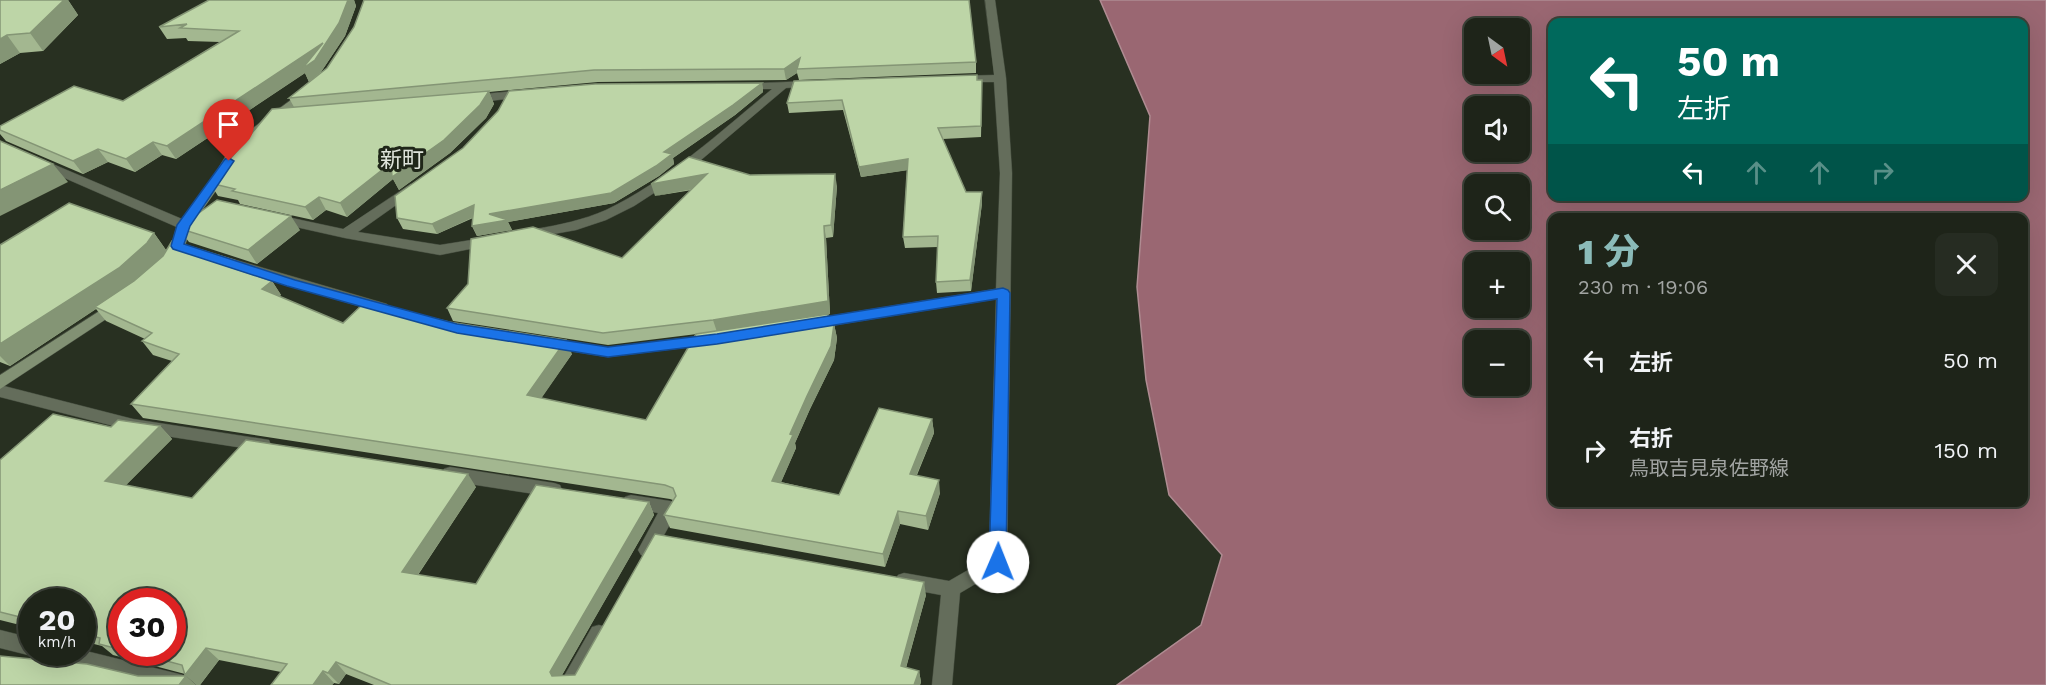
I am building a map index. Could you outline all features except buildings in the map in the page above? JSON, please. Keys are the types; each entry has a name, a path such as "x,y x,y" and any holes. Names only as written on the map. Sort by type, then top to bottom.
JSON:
{"main road":[{"path":"160,271 189,250 184,225 207,203 238,145 318,83"},
{"path":"0,383 129,297"}],"street":[{"path":"883,577 951,590 998,562 1006,173 1000,78 990,0"},
{"path":"943,80 1000,78"},
{"path":"726,86 828,84"},
{"path":"267,217 345,234 440,250 572,227 623,207 665,181 783,85"},
{"path":"460,100 541,93"},
{"path":"500,111 506,96"},
{"path":"276,117 299,114"},
{"path":"32,159 184,225"},
{"path":"345,234 422,181"},
{"path":"189,250 292,283 402,313"},
{"path":"797,326 1003,293"},
{"path":"538,341 608,352 729,337"},
{"path":"0,391 133,425 284,449"},
{"path":"436,472 576,494"},
{"path":"611,499 670,508 638,566"},
{"path":"656,536 678,540"},
{"path":"942,685 951,590"},
{"path":"568,685 609,616"},
{"path":"0,639 18,644"},
{"path":"96,662 188,685"}],"shaded area":[{"path":"1100,0 2046,0 2046,685 1117,685 1201,625 1222,555 1169,495 1146,380 1137,287 1150,116"}],"district":[{"name":"新町","path":"402,159"}],"route":[{"path":"229,161 184,225 178,246 292,283 457,329 608,352 717,339 1003,293 998,562"}]}
